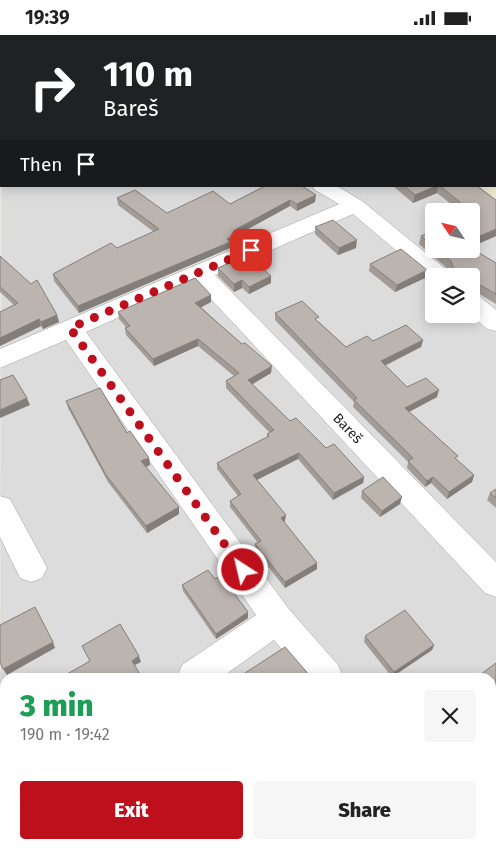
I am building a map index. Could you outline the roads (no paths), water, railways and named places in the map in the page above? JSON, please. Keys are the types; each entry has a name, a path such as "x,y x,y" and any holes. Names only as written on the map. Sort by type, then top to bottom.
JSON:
{"street":[{"path":"324,187 354,205 430,268"},
{"path":"0,359 354,205"},
{"name":"Bareš","path":"199,273 496,583"},
{"path":"480,310 496,323"},
{"path":"70,328 278,619 323,673"},
{"path":"0,508 31,568"},
{"path":"200,673 278,619"}]}
